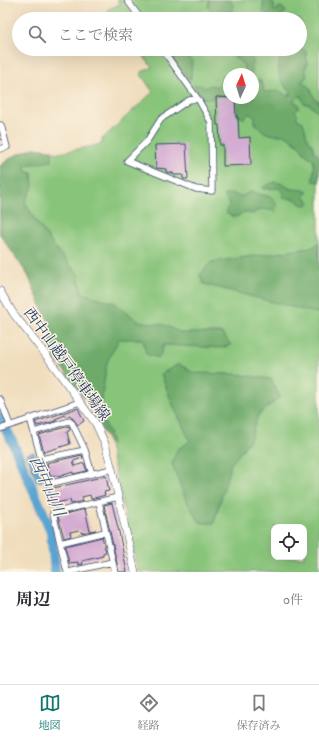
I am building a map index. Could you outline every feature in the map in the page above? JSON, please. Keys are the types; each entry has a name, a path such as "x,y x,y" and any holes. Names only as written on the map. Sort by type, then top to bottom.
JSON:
{"main road":[{"name":"西中山越戸停車場線","path":"0,290 13,312 96,424 105,444 112,469 135,572"}],"street":[{"path":"127,0 136,12"},
{"path":"167,56 198,99 211,122 212,191 196,189 127,161 147,141 161,119 189,100 198,99"},
{"path":"0,149 7,147 1,125"},
{"path":"0,399 10,425"},
{"path":"0,429 80,402"},
{"path":"30,418 48,484 112,469"},
{"path":"34,432 69,421 72,423 85,450 92,474"},
{"path":"41,459 85,450"},
{"path":"112,562 68,572 53,513 118,497"},
{"path":"99,502 115,572"},
{"path":"60,543 105,532"}],"green space":[{"path":"117,0 319,0 319,572 138,572 108,441 90,406 51,352 50,323 28,275 0,234 0,166 12,157 34,148 59,153 102,144 102,139 153,92 140,73 152,67 143,56 307,56 307,12 109,12 107,10 120,4"},
{"path":"209,0 230,0 234,7 231,12 214,12 208,8"},
{"path":"267,0 274,4 274,10 277,11 279,7 283,8 286,12 263,12 263,2"},
{"path":"170,56 185,56 190,58 192,62 190,80 182,73"},
{"path":"234,56 250,56 253,61 252,68 244,68 243,64"},
{"path":"280,56 306,56 307,65 305,69 307,76 302,82 310,88 315,99 319,102 319,113 309,104 305,104 300,95 293,101 298,104 299,108 295,111 297,114 297,119 303,122 307,137 313,146 314,152 319,156 319,182 313,181 313,160 289,137 264,132 255,123 255,117 250,114 247,114 243,119 238,116 237,104 259,104 259,80 264,87 264,92 276,91 287,96 290,95 291,92 287,89 279,75"},
{"path":"222,76 223,96 215,96 212,99 202,98 194,85 200,85 205,88 211,85 218,87"},
{"path":"34,148 52,150 52,161 26,165 25,171 32,173 33,187 25,202 36,221 56,249 78,274 82,293 115,303 138,321 165,325 181,333 222,333 231,345 221,348 164,345 159,358 146,354 143,339 119,339 107,362 101,402 97,405 112,444 108,441 90,406 51,352 50,323 28,275 0,234 0,166 12,157"},
{"path":"275,182 291,189 308,192 303,196 310,202 306,205 300,204 296,199 283,198 283,193 279,188 263,189 263,187"},
{"path":"252,191 273,199 276,206 275,211 261,209 253,214 243,212 239,216 234,217 227,214 227,208 230,205 224,195 233,194 242,196"},
{"path":"319,243 319,313 204,284 200,275 211,262 311,248"},
{"path":"179,364 194,373 235,374 271,379 280,397 258,415 250,440 231,464 214,523 201,523 191,509 172,463 177,450 190,441 173,405 161,374"}],"water":[{"path":"34,452 42,481 37,482 27,454"}],"building":[{"path":"216,97 223,97 223,104 235,104 236,117 238,117 239,138 250,137 251,165 223,166 223,145 220,145 219,125 217,125"},
{"path":"186,144 188,179 183,179 183,175 174,175 173,173 166,172 166,169 156,168 155,145"},
{"path":"78,408 84,421 78,425 70,415 66,417 65,415 55,419 56,421 37,426 35,422"},
{"path":"69,426 70,430 67,432 70,444 44,452 39,435"},
{"path":"82,455 83,458 73,461 75,466 84,463 87,471 73,474 73,472 58,477 57,475 50,476 47,463"},
{"path":"106,476 109,491 104,492 105,495 91,499 90,495 82,497 83,501 71,504 70,500 52,504 49,489"},
{"path":"112,503 127,572 119,572 104,505"},
{"path":"85,509 90,531 96,530 82,533 79,530 70,532 71,536 64,538 58,516"},
{"path":"102,537 106,552 103,553 103,556 82,561 83,564 78,565 78,562 69,563 65,546"}],"waterway":[{"name":"西中山川","path":"0,417 51,531 55,572"}]}
